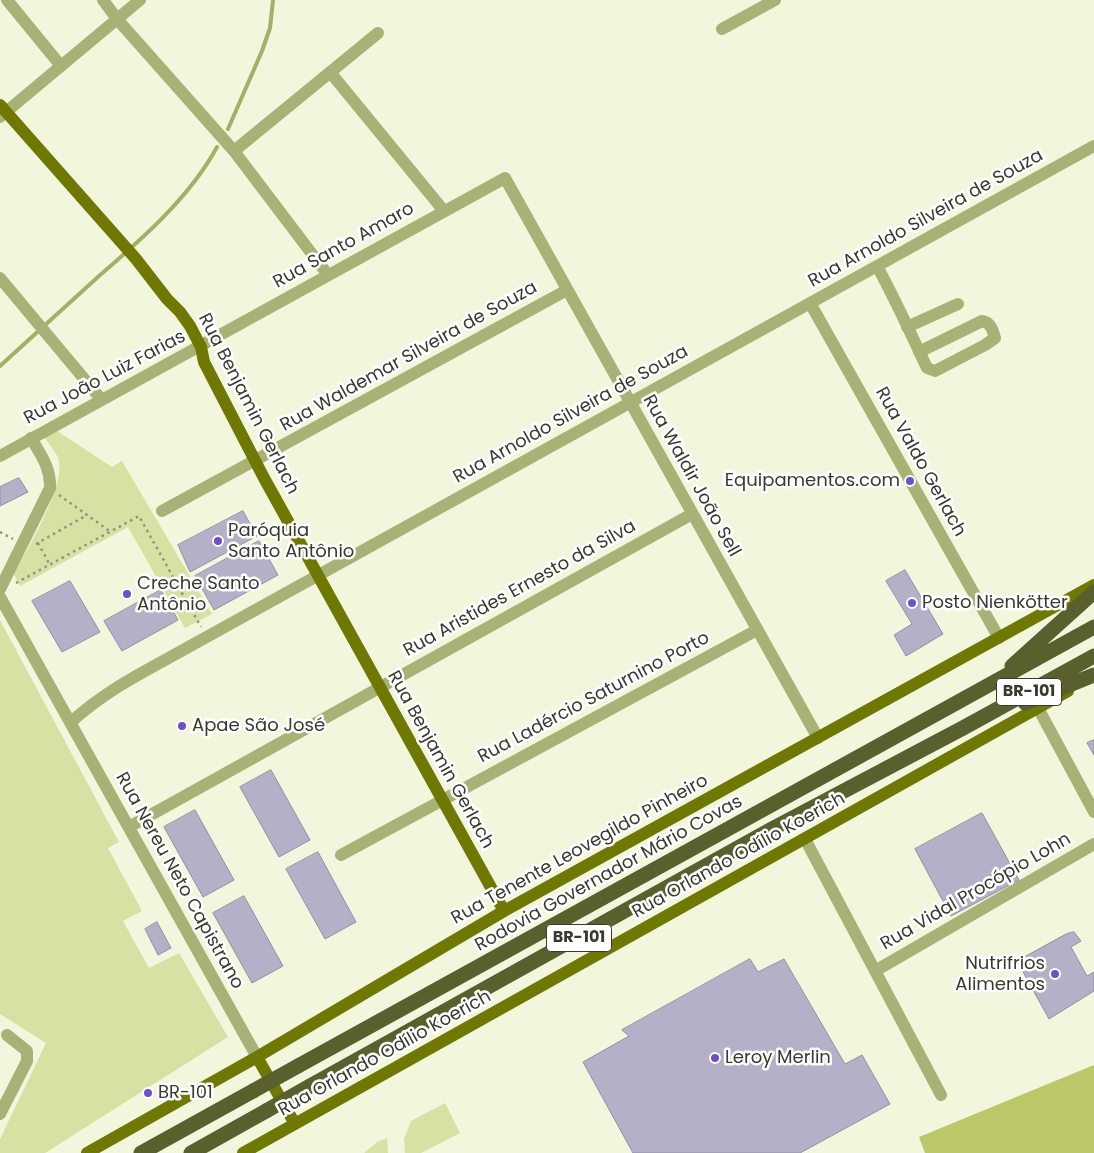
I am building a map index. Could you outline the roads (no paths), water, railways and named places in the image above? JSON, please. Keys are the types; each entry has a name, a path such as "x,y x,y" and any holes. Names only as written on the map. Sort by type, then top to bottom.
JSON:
{"highway":[{"path":"996,681 1094,592"},
{"name":"Rodovia Governador Mário Covas","path":"141,1153 1094,627"},
{"name":"BR-101","path":"192,1153 770,830 1094,656"},
{"path":"963,728 1094,676"}],"main road":[{"name":"Rua Benjamin Gerlach","path":"2,111 136,259 190,326 200,347 204,362 256,461 504,911"},
{"name":"Rua Tenente Leovegildo Pinheiro","path":"87,1153 257,1057 504,911 1094,586"},
{"name":"Rua Orlando Odílio Koerich","path":"243,1153 1094,676"},
{"path":"257,1057 295,1124"}],"street":[{"path":"7,0 61,66"},
{"path":"103,0 117,19 234,151 328,275"},
{"path":"2,111 61,66 140,0"},
{"path":"722,29 775,0"},
{"path":"234,151 378,33"},
{"path":"330,72 444,212"},
{"name":"Rua Arnoldo Silveira de Souza","path":"71,722 106,693 206,636 1094,146"},
{"name":"Rua Santo Amaro","path":"200,347 505,178"},
{"name":"Rua Waldir João Sell","path":"505,178 818,738"},
{"path":"877,266 927,368 935,371 985,346 995,338 990,325 982,321 920,352"},
{"path":"0,278 101,399"},
{"name":"Rua Waldemar Silveira de Souza","path":"162,511 567,290"},
{"name":"Rua Valdo Gerlach","path":"810,303 999,638"},
{"path":"907,327 958,304"},
{"name":"Rua João Luiz Farias","path":"0,456 101,399 200,347"},
{"path":"3,591 50,488 50,475 47,465 31,438"},
{"name":"Rua Aristides Ernesto da Silva","path":"129,827 692,514"},
{"name":"Rua Nereu Neto Capistrano","path":"3,591 71,722 257,1057"},
{"name":"Rua Ladércio Saturnino Porto","path":"342,855 757,630"},
{"path":"1038,708 1094,812"},
{"name":"Rua Vidal Procópio Lohn","path":"805,839 875,971 1094,844"},
{"path":"875,971 941,1095"},
{"path":"0,1114 27,1061 28,1055 27,1051 7,1035"}],"waterway":[{"path":"228,129 262,51 270,28 273,0"},
{"path":"0,366 164,216 193,183 217,147"}],"place":[{"name":"Equipamentos.com","path":"910,481"},
{"name":"Paróquia Santo Antônio","path":"218,541"},
{"name":"Creche Santo Antônio","path":"127,594"},
{"name":"Posto Nienkötter","path":"912,603"},
{"name":"Apae São José","path":"182,726"},
{"name":"Nutrifrios Alimentos","path":"1055,974"},
{"name":"Leroy Merlin","path":"715,1058"},
{"name":"BR-101","path":"148,1093"}]}
